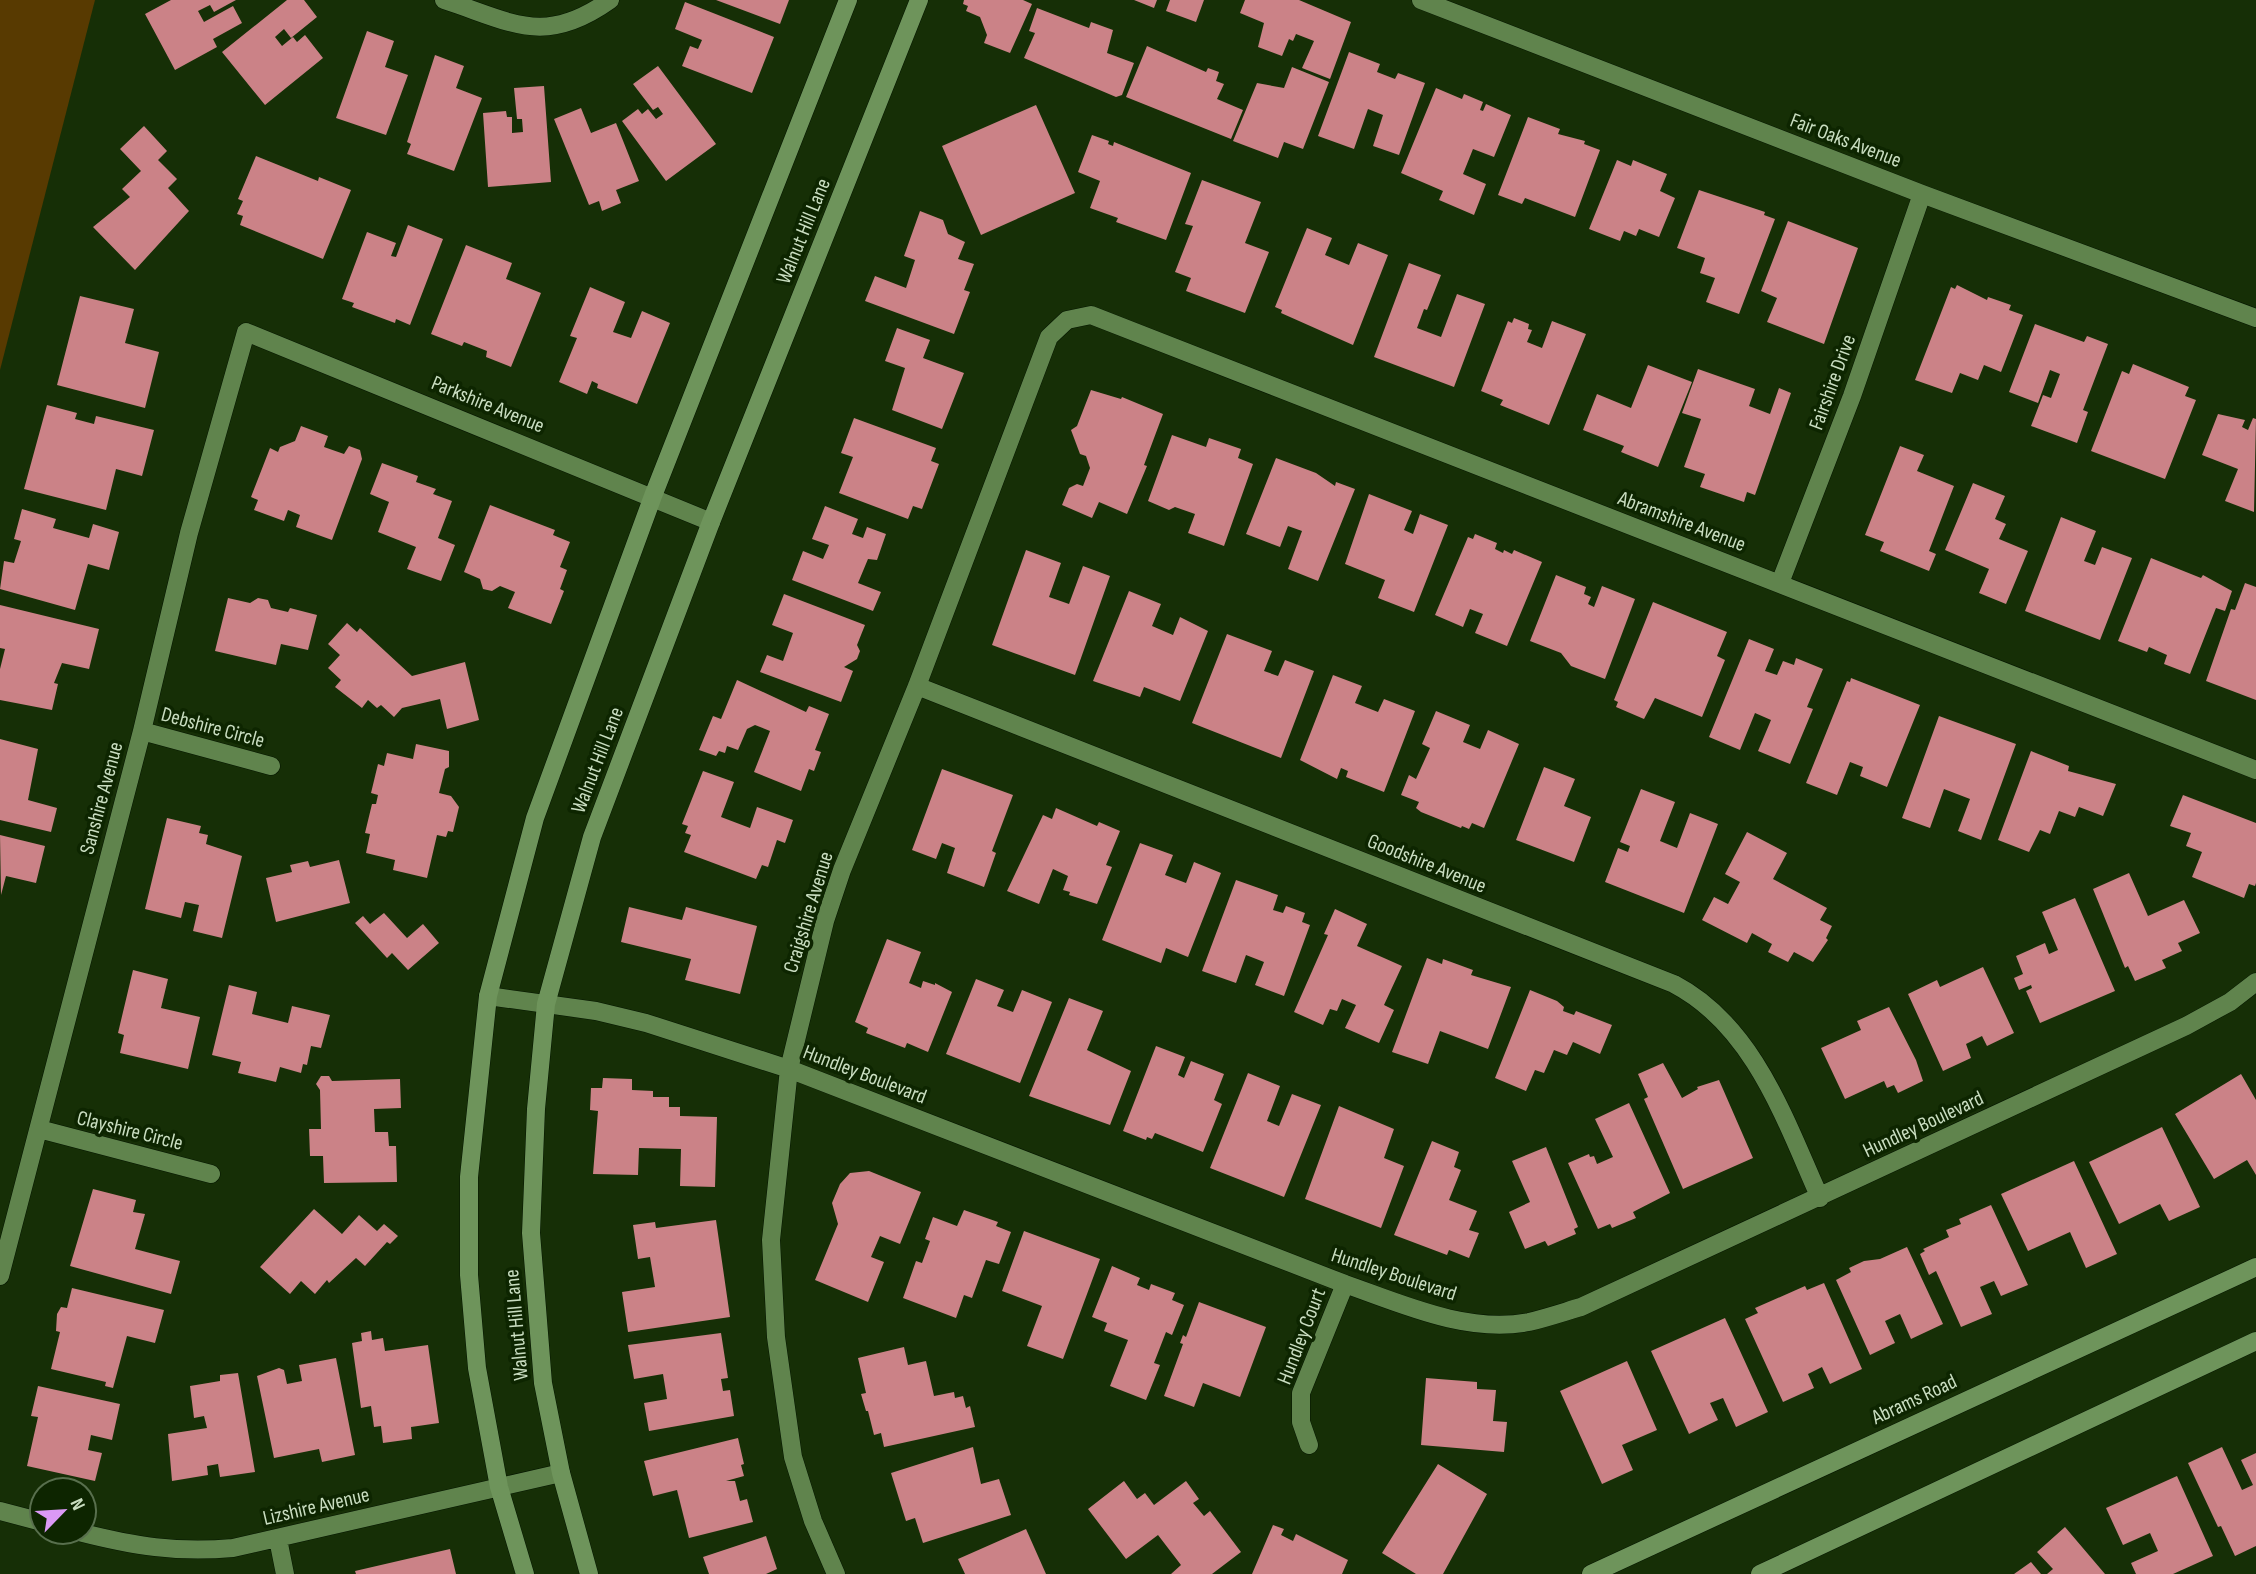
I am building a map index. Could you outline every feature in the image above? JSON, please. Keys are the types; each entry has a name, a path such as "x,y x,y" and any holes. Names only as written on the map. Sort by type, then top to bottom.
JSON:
{"main road":[{"name":"Walnut Hill Lane","path":"525,1574 499,1487 477,1368 469,1275 469,1177 488,996 535,818 653,496 848,0"},
{"name":"Walnut Hill Lane","path":"589,1574 561,1473 543,1383 531,1233 536,1109 546,1003 592,837 711,522 919,0"},
{"name":"Abrams Road","path":"1591,1574 2256,1267"},
{"path":"1760,1574 2256,1341"}],"street":[{"path":"444,0 534,29 572,23 610,0"},
{"name":"Fair Oaks Avenue","path":"1421,0 1922,194 2256,318"},
{"name":"Fairshire Drive","path":"1780,583 1852,396 1922,194"},
{"name":"Abramshire Avenue","path":"1091,315 2256,770"},
{"name":"Craigshire Avenue","path":"836,1574 813,1521 793,1457 776,1337 771,1240 789,1069 825,921 838,883 917,686 1049,337 1067,320 1091,315"},
{"name":"Parkshire Avenue","path":"246,332 653,496 711,522"},
{"name":"Sanshire Avenue","path":"0,1276 142,732 189,533 246,332"},
{"name":"Goodshire Avenue","path":"917,686 1674,984 1697,997 1724,1020 1751,1056 1820,1198"},
{"name":"Debshire Circle","path":"142,732 271,766"},
{"name":"Hundley Boulevard","path":"488,996 546,1003 646,1023 789,1069 1345,1284 1431,1314 1486,1323 1527,1322 1581,1307 2186,1026 2230,1002 2256,982"},
{"name":"Clayshire Circle","path":"39,1129 211,1174"},
{"name":"Hundley Court","path":"1309,1445 1301,1422 1301,1393 1345,1284"},
{"name":"Lizshire Avenue","path":"98,1537 136,1547 195,1551 278,1539 561,1473"},
{"path":"0,1511 28,1518"},
{"path":"278,1539 285,1574"}],"shaded area":[{"path":"0,0 95,0 0,370"}],"building":[{"path":"171,0 236,0 214,12 210,5 198,11 204,22 233,6 242,23 213,39 217,47 175,70 145,14"},
{"path":"287,0 304,0 317,17 291,38 284,29 275,37 282,46 293,37 297,42 305,35 323,58 265,105 222,52"},
{"path":"716,0 789,0 780,24"},
{"path":"964,0 1023,0 1032,4 1010,53 984,43 987,35 980,17 966,11 968,6 963,4"},
{"path":"1134,0 1157,0 1154,8"},
{"path":"1170,0 1204,0 1196,22 1166,11"},
{"path":"1245,0 1299,0 1351,22 1330,79 1302,68 1314,41 1296,34 1293,41 1289,39 1282,56 1258,47 1264,23 1240,13"},
{"path":"685,2 774,37 752,93 682,66 690,46 698,49 702,40 675,29"},
{"path":"1037,8 1089,28 1091,22 1113,30 1107,53 1134,63 1122,95 1116,97 1024,58 1035,33 1029,31"},
{"path":"367,31 394,41 385,67 408,75 386,135 336,118"},
{"path":"1147,46 1206,72 1208,68 1219,72 1216,81 1224,84 1217,99 1243,110 1231,139 1126,97"},
{"path":"1349,52 1380,64 1377,72 1395,79 1398,73 1425,83 1399,155 1373,146 1383,115 1368,109 1354,149 1318,136"},
{"path":"435,55 464,66 456,88 482,98 454,171 407,154 411,144 407,142"},
{"path":"658,66 716,144 666,181 622,121 638,109 642,114 648,109 656,119 663,114 658,107 653,110 633,84"},
{"path":"1292,67 1329,82 1303,149 1284,142 1278,158 1233,141 1257,83 1284,88"},
{"path":"544,86 551,182 488,187 483,113 506,111 507,117 512,117 512,133 523,132 522,119 517,119 514,88"},
{"path":"1436,88 1462,99 1464,94 1483,102 1480,110 1483,111 1486,104 1511,115 1494,157 1473,149 1463,174 1486,184 1474,215 1439,200 1443,191 1401,173"},
{"path":"1036,105 1075,193 981,235 942,146"},
{"path":"581,108 591,133 616,123 639,181 616,190 621,203 602,211 599,201 589,205 554,119"},
{"path":"1528,117 1560,129 1558,134 1585,141 1584,144 1600,150 1575,217 1525,198 1522,204 1498,195"},
{"path":"144,126 167,151 158,160 177,179 168,188 189,211 135,270 93,227 130,197 122,189 141,171 120,149"},
{"path":"1092,135 1109,141 1108,144 1113,146 1114,142 1191,173 1166,240 1116,222 1118,218 1090,208 1100,181 1078,172"},
{"path":"256,156 318,181 319,177 351,190 323,259 240,225 243,216 237,214 243,201 238,199"},
{"path":"1617,160 1631,166 1633,160 1667,174 1660,191 1675,198 1659,237 1639,229 1636,236 1624,231 1620,241 1589,229"},
{"path":"1202,180 1261,202 1245,243 1269,252 1245,313 1186,291 1191,278 1175,272 1193,226 1185,224"},
{"path":"1699,190 1765,212 1764,215 1775,219 1739,314 1706,302 1715,278 1700,273 1705,258 1677,248"},
{"path":"920,211 943,220 948,234 965,242 958,259 974,264 964,290 970,292 954,334 865,301 875,276 906,288 915,260 904,256"},
{"path":"1788,221 1858,248 1824,344 1767,322 1777,298 1761,291"},
{"path":"408,225 443,239 410,325 396,319 395,323 352,307 354,303 342,299 367,232 396,243 391,256 396,257"},
{"path":"1307,228 1332,238 1325,255 1349,265 1358,243 1388,255 1353,345 1281,313 1282,310 1275,307"},
{"path":"466,245 512,263 506,279 541,293 511,367 486,357 487,351 464,342 462,346 431,334"},
{"path":"1409,263 1441,275 1417,328 1441,337 1457,294 1485,304 1454,387 1374,357"},
{"path":"1957,285 1987,300 1988,297 2011,305 2009,310 2023,315 2001,372 1984,365 1978,380 1960,373 1952,393 1915,380 1951,287 1955,289"},
{"path":"590,287 625,302 613,332 631,338 642,311 670,323 637,404 597,388 598,384 592,381 587,394 559,382 577,338 570,336"},
{"path":"80,296 134,309 125,343 159,352 145,408 57,385"},
{"path":"1514,318 1529,324 1528,329 1532,330 1527,342 1542,348 1552,321 1586,334 1549,425 1500,405 1503,400 1481,391 1508,321 1512,323"},
{"path":"2035,324 2084,342 2087,336 2108,344 2083,410 2088,412 2077,443 2031,426 2043,395 2051,398 2060,374 2050,370 2038,403 2009,392"},
{"path":"897,328 930,340 923,358 964,373 942,429 892,410 905,368 885,361"},
{"path":"2133,364 2189,387 2185,396 2196,400 2165,479 2091,451 2122,371 2129,374"},
{"path":"1648,365 1692,382 1658,467 1621,452 1624,446 1583,430 1597,394 1631,408"},
{"path":"1698,369 1755,389 1749,406 1770,414 1779,388 1791,393 1755,495 1747,492 1744,502 1700,487 1705,474 1684,467 1701,419 1682,413"},
{"path":"1091,390 1121,399 1122,397 1163,414 1144,465 1147,466 1127,514 1099,502 1092,518 1062,505 1069,488 1077,484 1083,486 1090,468 1086,456 1080,454 1071,430 1077,426"},
{"path":"47,405 77,413 75,419 94,424 96,416 154,430 142,476 116,469 106,510 24,489"},
{"path":"2218,414 2245,420 2242,427 2248,430 2253,418 2256,419 2254,512 2225,501 2238,469 2202,455"},
{"path":"854,418 936,448 931,461 939,464 922,509 913,506 908,519 839,493 853,457 841,453"},
{"path":"301,426 328,436 324,447 344,454 349,446 360,450 362,459 332,540 296,527 300,515 288,510 284,521 254,510 258,500 251,497 270,448 278,452 280,447 295,441"},
{"path":"1172,435 1206,447 1209,438 1241,449 1238,458 1253,464 1224,546 1188,533 1195,514 1175,507 1169,510 1148,501"},
{"path":"1900,446 1924,455 1917,471 1954,486 1929,551 1936,554 1929,571 1880,551 1884,542 1865,535"},
{"path":"1276,458 1316,473 1335,486 1336,482 1355,489 1318,581 1288,569 1302,531 1288,526 1280,547 1246,534"},
{"path":"382,463 418,476 416,482 436,489 433,494 452,501 438,538 455,545 441,581 407,569 416,547 378,532 389,502 370,494"},
{"path":"1973,483 2005,496 1995,519 2006,524 1999,539 2028,551 2006,604 1979,593 1989,569 1945,550"},
{"path":"1369,494 1412,511 1404,530 1413,534 1420,514 1448,525 1414,612 1378,598 1385,580 1345,564"},
{"path":"490,505 555,530 553,535 570,542 560,567 567,570 560,589 564,591 551,624 508,608 515,592 500,586 492,591 483,589 480,579 464,572"},
{"path":"825,506 858,519 852,534 863,538 867,527 886,534 877,560 868,559 858,583 881,592 873,611 792,580 803,551 823,559 829,545 812,539"},
{"path":"22,509 56,519 53,528 89,538 93,524 119,532 109,570 88,564 75,610 0,589 4,561 14,563 21,541 14,539"},
{"path":"2061,517 2096,531 2084,561 2095,565 2102,547 2132,558 2100,640 2025,611"},
{"path":"1475,534 1497,543 1495,549 1503,553 1504,550 1512,554 1514,550 1542,562 1507,646 1475,633 1483,614 1470,609 1463,627 1435,615 1468,537 1473,539"},
{"path":"1026,550 1061,563 1049,597 1069,604 1083,566 1110,576 1075,675 992,645"},
{"path":"2151,558 2201,578 2203,575 2232,591 2225,611 2216,608 2190,674 2164,664 2167,655 2149,647 2147,652 2118,641"},
{"path":"1556,575 1586,587 1584,594 1591,597 1588,604 1594,607 1602,586 1635,599 1605,679 1571,666 1561,653 1530,641"},
{"path":"2245,583 2256,587 2256,700 2206,681 2231,609 2235,610"},
{"path":"1129,591 1161,604 1152,626 1173,635 1180,617 1208,631 1180,701 1144,687 1140,697 1093,681"},
{"path":"784,594 865,625 857,645 860,651 857,659 844,667 853,671 841,702 760,672 767,655 783,661 793,633 772,625"},
{"path":"228,598 250,603 258,598 268,600 271,608 288,612 290,608 317,615 308,650 281,644 276,665 215,651"},
{"path":"1653,602 1727,632 1717,656 1725,660 1702,717 1655,698 1644,719 1616,707 1618,702 1614,700"},
{"path":"0,605 99,629 89,669 62,663 54,683 58,684 52,710 0,700 0,669 5,649 0,648"},
{"path":"347,623 357,632 360,628 412,676 465,662 479,720 447,729 440,699 402,708 394,717 381,705 377,708 368,700 362,708 335,687 341,680 328,668 340,655 328,644"},
{"path":"1227,634 1272,651 1264,671 1278,676 1285,660 1314,671 1281,758 1192,723"},
{"path":"1749,639 1774,649 1765,671 1777,675 1783,661 1794,665 1796,658 1823,669 1807,707 1813,709 1790,764 1758,751 1771,720 1755,713 1740,750 1709,737"},
{"path":"1333,675 1362,686 1355,703 1378,712 1384,699 1415,711 1384,792 1346,777 1348,771 1341,768 1337,779 1300,760"},
{"path":"1851,678 1920,705 1887,787 1860,776 1863,767 1850,762 1837,795 1806,783 1847,681 1850,682"},
{"path":"737,680 806,712 809,706 829,714 815,750 821,752 814,771 809,769 801,791 754,772 770,731 755,725 747,729 738,750 727,746 725,753 719,751 716,756 699,750 713,716 721,719"},
{"path":"1436,711 1470,725 1463,742 1480,749 1488,730 1519,744 1484,828 1472,823 1469,829 1462,826 1461,828 1421,812 1416,808 1419,802 1401,795 1409,775 1416,779 1430,748 1422,744"},
{"path":"1939,716 2016,744 1981,840 1958,831 1970,799 1944,789 1930,828 1902,818"},
{"path":"0,739 38,749 28,800 57,808 51,832 0,820"},
{"path":"416,744 449,751 449,767 445,769 439,793 451,796 459,807 453,832 448,831 446,837 437,835 427,878 393,870 395,860 366,853 370,834 365,833 372,804 376,804 378,795 371,793 378,764 384,766 387,753 413,759"},
{"path":"2031,751 2069,766 2068,771 2116,784 2103,816 2079,807 2075,817 2059,811 2050,834 2040,830 2029,852 1998,840"},
{"path":"1544,767 1575,779 1564,806 1591,817 1574,862 1516,840"},
{"path":"942,769 1013,795 992,851 996,853 984,887 947,873 955,848 942,843 936,859 912,850"},
{"path":"703,771 734,782 721,817 750,828 757,807 793,820 785,843 777,840 768,867 762,865 756,879 684,852 691,835 685,833 688,826 682,824"},
{"path":"1641,789 1675,802 1660,841 1677,848 1690,813 1718,824 1684,913 1605,882 1618,848 1628,852 1630,846 1620,842"},
{"path":"2183,795 2256,823 2256,883 2255,886 2249,884 2244,898 2192,877 2202,852 2186,846 2191,833 2170,826"},
{"path":"1056,808 1097,826 1099,822 1120,831 1106,865 1112,867 1097,904 1069,895 1070,892 1063,890 1068,876 1053,869 1039,904 1007,891 1043,815 1052,819"},
{"path":"167,818 201,826 199,833 208,835 206,844 242,856 222,938 193,931 199,905 185,902 181,918 145,909"},
{"path":"1747,832 1787,853 1773,879 1827,908 1820,920 1832,926 1826,938 1828,940 1813,962 1794,952 1788,962 1768,952 1772,944 1752,933 1747,943 1702,920 1714,897 1728,904 1740,882 1725,874"},
{"path":"0,835 45,846 36,883 6,876 1,895"},
{"path":"1140,843 1173,855 1165,875 1186,883 1194,862 1221,873 1188,957 1166,948 1161,963 1102,940"},
{"path":"339,860 350,903 276,922 266,878 292,872 290,865 308,861 310,867"},
{"path":"2129,873 2148,916 2184,900 2200,933 2178,943 2182,951 2162,960 2166,968 2135,981 2128,966 2125,968 2093,889"},
{"path":"1236,880 1278,895 1273,910 1283,913 1286,906 1305,913 1302,922 1310,925 1284,996 1255,985 1264,962 1246,955 1236,983 1202,971"},
{"path":"2075,898 2115,991 2040,1023 2026,991 2032,988 2031,985 2019,990 2014,978 2023,974 2016,956 2045,943 2049,954 2058,950 2042,912"},
{"path":"629,907 682,920 686,907 757,926 740,994 685,980 691,959 621,942"},
{"path":"1335,909 1367,924 1357,946 1402,966 1384,1005 1394,1010 1379,1043 1345,1028 1356,1005 1342,999 1337,1011 1330,1009 1323,1025 1294,1012 1328,935 1324,934"},
{"path":"384,913 407,938 423,924 439,943 408,970 392,953 387,958 355,923 363,916 370,924"},
{"path":"887,939 921,952 909,983 921,988 923,981 935,983 952,992 928,1052 907,1043 905,1048 866,1033 868,1028 855,1022"},
{"path":"1427,958 1442,964 1443,959 1473,970 1471,975 1511,987 1488,1049 1440,1031 1428,1064 1392,1052"},
{"path":"1983,967 2014,1033 1987,1046 1982,1036 1966,1044 1971,1058 1943,1071 1908,994 1937,980 1940,987"},
{"path":"133,970 168,979 161,1008 200,1017 188,1069 120,1053 124,1035 118,1033"},
{"path":"976,979 1004,990 997,1006 1013,1012 1022,990 1052,1002 1020,1083 946,1054"},
{"path":"229,985 257,992 252,1014 288,1023 292,1006 330,1015 321,1048 311,1046 307,1065 303,1064 301,1073 280,1067 276,1082 238,1073 241,1062 212,1055"},
{"path":"1530,990 1557,1001 1564,1007 1563,1011 1574,1015 1576,1011 1612,1025 1600,1054 1573,1042 1567,1055 1554,1050 1544,1073 1535,1070 1526,1091 1495,1078"},
{"path":"1069,998 1103,1011 1087,1050 1131,1071 1110,1125 1029,1096"},
{"path":"1889,1007 1916,1060 1923,1081 1898,1093 1894,1085 1887,1088 1884,1081 1845,1099 1821,1048 1861,1030 1857,1021"},
{"path":"1156,1046 1185,1057 1178,1075 1184,1078 1191,1061 1224,1074 1214,1100 1222,1104 1203,1152 1155,1133 1152,1139 1147,1137 1146,1140 1123,1131"},
{"path":"1663,1063 1682,1098 1698,1089 1697,1087 1719,1080 1753,1158 1683,1189 1644,1099 1648,1097 1638,1074"},
{"path":"1248,1073 1280,1086 1267,1121 1279,1126 1292,1094 1321,1105 1284,1197 1210,1168"},
{"path":"2241,1074 2256,1100 2256,1175 2247,1160 2214,1179 2175,1114"},
{"path":"321,1076 329,1076 332,1081 400,1079 401,1108 374,1109 375,1132 388,1132 389,1146 396,1146 397,1182 324,1183 323,1156 310,1156 309,1129 321,1129 320,1090 316,1084"},
{"path":"603,1078 632,1079 632,1090 653,1091 653,1097 669,1097 669,1107 680,1107 680,1116 717,1117 715,1187 680,1186 681,1149 639,1148 638,1175 593,1174 598,1111 590,1110 591,1088 602,1088"},
{"path":"1629,1103 1670,1193 1633,1212 1636,1218 1612,1228 1610,1224 1598,1229 1568,1163 1589,1154 1590,1157 1594,1156 1597,1164 1613,1157 1595,1119"},
{"path":"1339,1106 1394,1129 1384,1158 1404,1166 1381,1228 1305,1199"},
{"path":"2162,1127 2200,1207 2169,1221 2160,1204 2119,1224 2089,1162"},
{"path":"1432,1141 1459,1152 1454,1167 1461,1170 1449,1200 1477,1211 1469,1230 1479,1233 1469,1258 1449,1250 1447,1255 1394,1235"},
{"path":"1546,1147 1578,1227 1574,1229 1576,1234 1548,1246 1545,1241 1525,1249 1509,1212 1530,1202 1512,1161"},
{"path":"2074,1161 2117,1254 2086,1268 2070,1232 2028,1251 2001,1194"},
{"path":"869,1171 921,1192 900,1244 880,1236 871,1257 884,1262 868,1302 815,1280 838,1224 832,1203 840,1184 850,1173"},
{"path":"93,1189 136,1200 133,1212 145,1214 135,1249 180,1261 171,1294 70,1266"},
{"path":"1991,1205 2028,1285 2001,1296 1994,1281 1980,1287 1992,1314 1961,1327 1936,1271 1929,1275 1920,1254 1925,1251 1923,1249 1949,1237 1946,1230 1961,1224 1959,1219"},
{"path":"314,1209 342,1234 359,1215 377,1231 384,1224 398,1236 390,1244 387,1242 365,1266 356,1258 329,1283 327,1280 315,1294 301,1281 290,1294 260,1267"},
{"path":"964,1210 998,1222 996,1226 1011,1232 999,1264 986,1260 972,1298 964,1295 956,1318 903,1298 916,1261 922,1263 930,1241 925,1239 933,1217 957,1226"},
{"path":"716,1220 730,1317 628,1332 622,1292 655,1287 650,1257 638,1259 633,1225 655,1222 656,1228"},
{"path":"1024,1231 1100,1259 1063,1359 1027,1346 1042,1306 1002,1291"},
{"path":"1907,1247 1943,1324 1911,1339 1900,1314 1885,1321 1895,1343 1870,1355 1836,1280 1851,1272 1849,1268 1864,1261 1880,1259"},
{"path":"1112,1266 1140,1278 1137,1285 1149,1290 1151,1284 1175,1293 1172,1300 1184,1305 1172,1335 1166,1332 1154,1363 1160,1365 1146,1400 1110,1386 1128,1340 1104,1331 1107,1323 1092,1317"},
{"path":"1824,1283 1862,1369 1830,1384 1822,1367 1808,1374 1814,1388 1783,1402 1745,1319 1758,1313 1755,1308 1805,1286 1807,1290"},
{"path":"72,1288 164,1310 155,1343 127,1336 113,1388 105,1386 106,1382 51,1369 60,1332 56,1331 57,1314 61,1307 67,1308"},
{"path":"1199,1302 1266,1327 1240,1397 1203,1383 1194,1407 1164,1396 1183,1344 1180,1343 1183,1335 1186,1337"},
{"path":"1725,1318 1768,1412 1736,1427 1723,1398 1710,1403 1718,1420 1689,1434 1651,1351"},
{"path":"371,1331 372,1340 383,1338 385,1351 428,1345 439,1423 411,1427 412,1439 383,1443 381,1426 374,1427 371,1406 361,1408 352,1343 362,1341 361,1333"},
{"path":"721,1333 728,1378 721,1379 723,1391 730,1390 734,1416 649,1431 644,1403 667,1399 663,1374 634,1379 628,1345"},
{"path":"904,1347 908,1365 926,1361 934,1396 954,1392 955,1398 963,1396 966,1408 970,1406 975,1427 884,1447 881,1433 874,1435 861,1394 866,1393 858,1358"},
{"path":"336,1358 355,1455 322,1462 319,1449 274,1458 257,1376 279,1368 284,1370 287,1384 302,1381 299,1365"},
{"path":"1627,1361 1657,1430 1622,1445 1633,1470 1602,1484 1560,1391"},
{"path":"238,1373 255,1472 220,1477 218,1464 207,1466 208,1475 172,1481 168,1434 207,1428 204,1416 194,1418 190,1386 220,1381 220,1375"},
{"path":"1426,1378 1477,1382 1477,1389 1496,1390 1493,1421 1507,1422 1504,1452 1421,1445"},
{"path":"38,1386 120,1404 112,1440 91,1435 88,1450 102,1453 96,1476 72,1476 27,1466 38,1417 31,1416"},
{"path":"738,1438 744,1476 726,1481 735,1481 740,1501 747,1499 753,1522 689,1538 677,1490 653,1496 644,1461"},
{"path":"973,1447 981,1484 999,1479 1011,1515 923,1543 915,1518 906,1521 891,1473"},
{"path":"2222,1447 2242,1490 2253,1485 2241,1460 2256,1453 2256,1546 2235,1556 2188,1463"},
{"path":"1438,1464 1487,1494 1443,1574 1416,1574 1382,1553"},
{"path":"2177,1476 2213,1556 2173,1574 2136,1574 2131,1563 2158,1551 2150,1533 2123,1545 2106,1508"},
{"path":"1124,1481 1137,1499 1145,1493 1154,1505 1186,1481 1199,1499 1193,1503 1204,1516 1210,1511 1241,1552 1212,1574 1171,1574 1181,1565 1158,1535 1126,1559 1088,1509"},
{"path":"1273,1525 1284,1529 1281,1535 1293,1541 1296,1534 1348,1560 1342,1574 1252,1574"},
{"path":"2065,1527 2105,1574 2047,1574 2053,1569 2037,1552"},
{"path":"1026,1529 1046,1574 965,1574 958,1559"},
{"path":"766,1536 777,1569 766,1574 709,1574 703,1557"},
{"path":"450,1549 456,1574 356,1574 355,1571"},
{"path":"2031,1562 2041,1574 2014,1574"}]}
